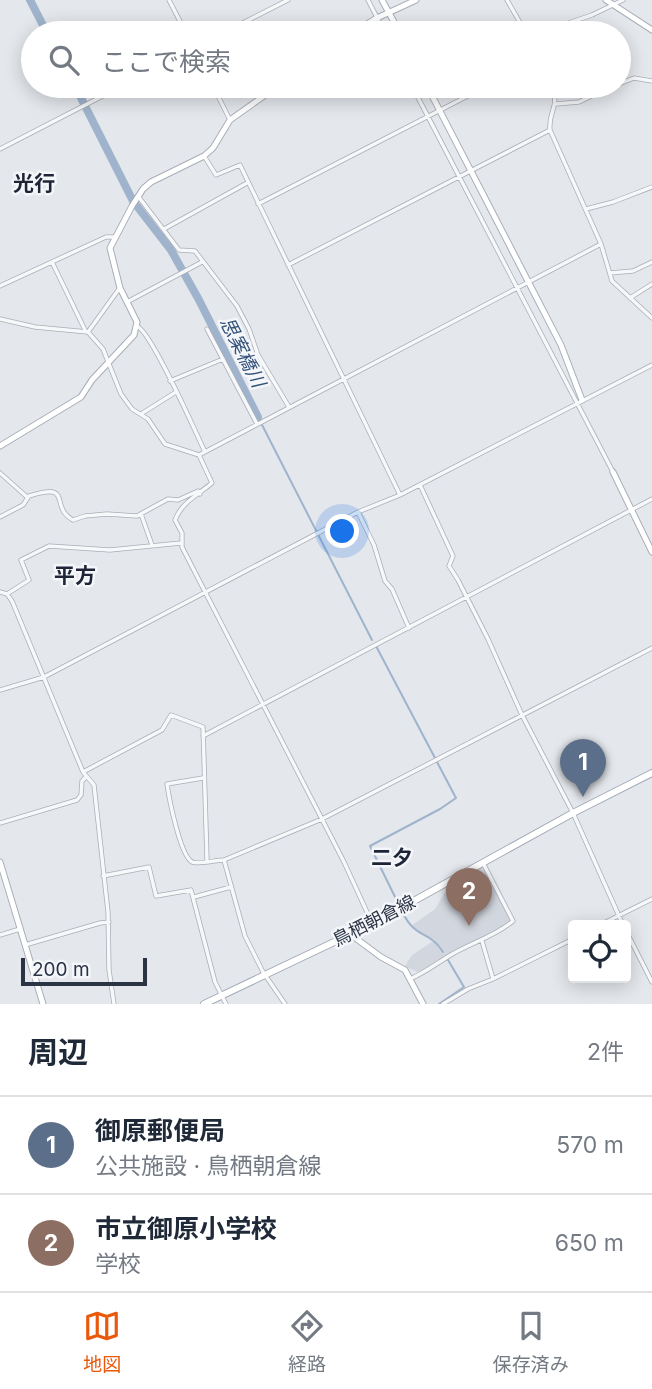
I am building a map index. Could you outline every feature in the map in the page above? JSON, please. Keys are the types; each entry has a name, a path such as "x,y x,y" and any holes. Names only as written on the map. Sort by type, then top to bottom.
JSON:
{"main road":[{"name":"鳥栖朝倉線","path":"204,1004 224,1001 267,975 372,924 573,813 652,773"}],"street":[{"path":"169,0 180,21"},
{"path":"247,21 288,0"},
{"path":"368,0 379,21"},
{"path":"382,0 394,21"},
{"path":"372,21 416,0"},
{"path":"507,0 519,21"},
{"path":"606,0 652,30"},
{"path":"574,21 622,0"},
{"path":"631,80 652,81"},
{"path":"0,149 99,98"},
{"path":"219,98 230,120"},
{"path":"0,446 81,397 134,335 137,322 120,288 110,248 114,237 138,197 152,182 204,156 213,148 230,120 261,98"},
{"path":"418,98 579,402 652,552"},
{"path":"433,98 561,345 579,402"},
{"path":"258,204 463,98"},
{"path":"555,98 556,104 549,120 550,130 601,244 610,273 615,284 652,318"},
{"path":"556,104 579,102 587,98"},
{"path":"288,265 550,130"},
{"path":"204,156 216,175 240,165 400,495"},
{"path":"164,229 248,182"},
{"path":"586,209 652,187"},
{"path":"138,197 179,250 195,251 241,313 258,355 289,407"},
{"path":"0,286 106,237 114,237"},
{"path":"52,262 87,332 99,343 125,402 153,425 165,444 199,455 601,244"},
{"path":"127,302 181,275 202,261"},
{"path":"610,273 633,271 652,262"},
{"path":"630,298 652,284"},
{"path":"87,332 120,288"},
{"path":"0,319 35,327 87,332"},
{"path":"136,326 145,334 205,452"},
{"path":"207,329 260,423"},
{"path":"170,381 223,359"},
{"path":"0,690 44,677 358,512 420,485 651,365 652,372"},
{"path":"141,414 176,392"},
{"path":"199,455 212,483 189,500 175,518 182,533 181,543 322,819 372,924"},
{"path":"0,473 27,497"},
{"path":"420,485 453,556 449,566 488,639 522,715 573,813 620,920"},
{"path":"0,517 23,505 27,497 52,490 71,519 107,514 141,514 168,499 178,500 194,491 200,494"},
{"path":"203,736 652,499"},
{"path":"358,512 377,552 385,581 392,589 409,628"},
{"path":"141,514 152,545"},
{"path":"7,594 29,580 21,560 46,547 110,550 181,543"},
{"path":"0,592 7,594 12,601 83,772 94,785 114,1004"},
{"path":"203,778 167,784 174,820 187,856 197,863 224,860 322,819 652,648"},
{"path":"83,772 162,730 171,715 203,727 207,860"},
{"path":"0,824 77,800 81,794 82,781 86,777"},
{"path":"224,860 245,936 285,1004"},
{"path":"0,862 43,1004"},
{"path":"410,979 450,955 482,942 513,921 483,863"},
{"path":"103,876 149,867 156,896 190,890 215,982 224,1001"},
{"path":"194,897 231,887"},
{"path":"610,920 652,899"},
{"path":"25,945 108,922"},
{"path":"0,935 20,929"},
{"path":"351,934 368,948 401,967 423,1004"},
{"path":"631,941 652,982"},
{"path":"482,942 493,979"},
{"path":"443,1004 468,989 568,942"}],"shaded area":[{"path":"480,867 486,873 511,920 480,941 447,955 423,971 417,972 405,966 412,955 435,940 411,926 435,909 446,891 445,888"}],"waterway":[{"name":"思案橋川","path":"30,0 41,21"},
{"name":"思案橋川","path":"81,98 133,201 171,250 199,300 258,417"},
{"name":"思案橋川","path":"258,417 372,640"},
{"name":"思案橋川","path":"376,646 435,758"},
{"path":"399,905 370,846 456,798 437,762"},
{"path":"402,911 412,927 433,940 443,952"},
{"path":"439,1004 464,987 448,960"}],"place":[{"name":"御原郵便局","path":"583,797"},
{"name":"市立御原小学校","path":"469,926"}],"district":[{"name":"光行","path":"34,184"},
{"name":"平方","path":"75,576"},
{"name":"二夕","path":"392,858"}]}
